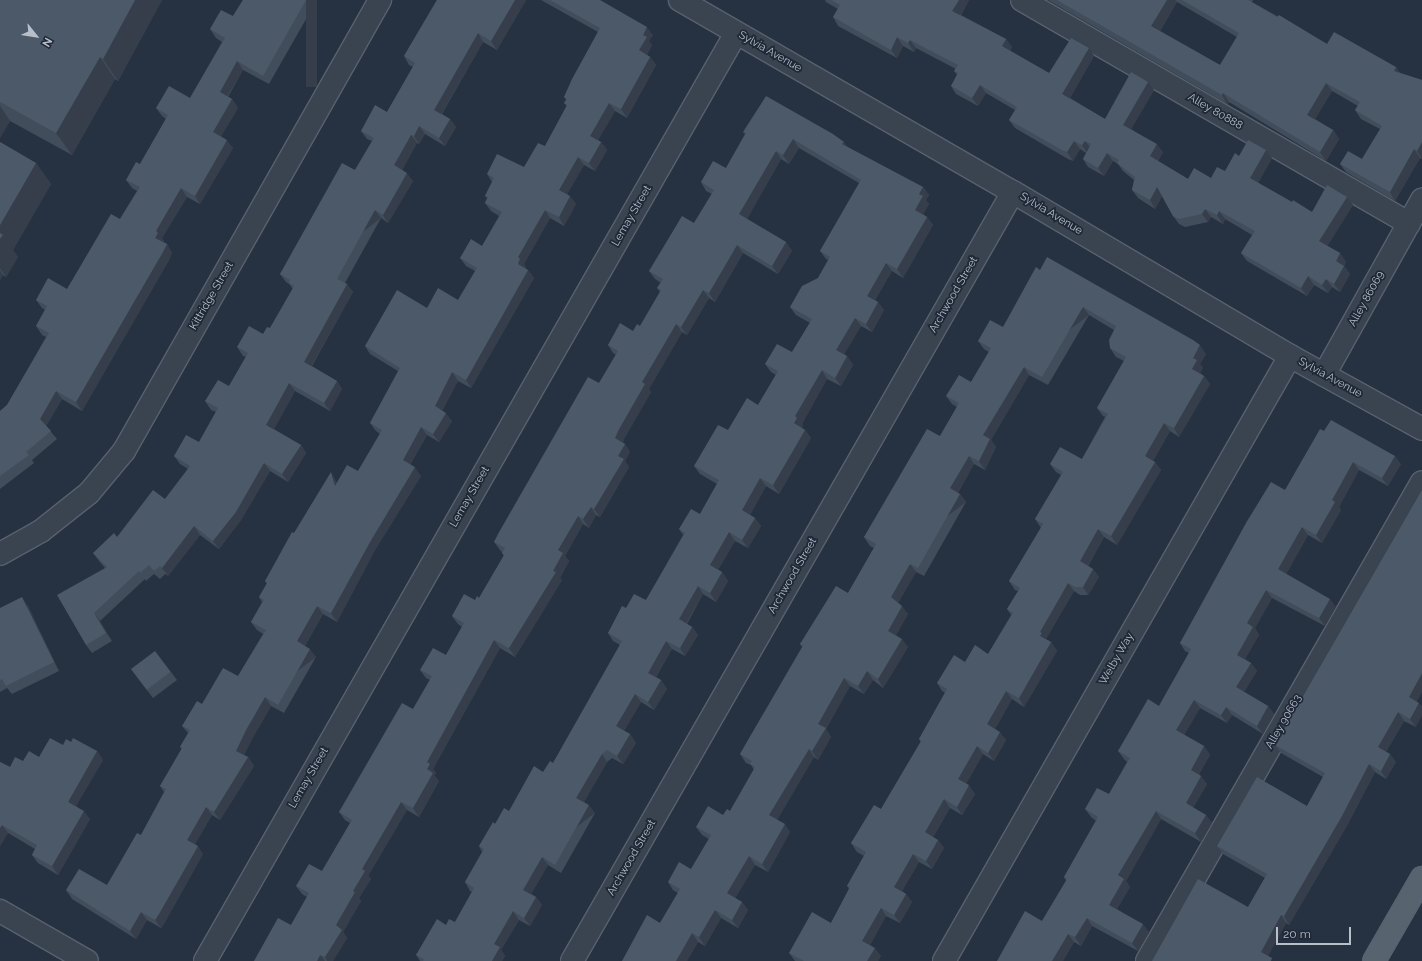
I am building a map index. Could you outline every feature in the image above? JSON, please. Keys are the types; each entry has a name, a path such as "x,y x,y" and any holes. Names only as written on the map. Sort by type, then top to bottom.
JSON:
{"main road":[{"path":"1374,961 1422,878"}],"street":[{"name":"Kittridge Street","path":"0,554 41,531 89,493 124,451 380,0"},
{"name":"Sylvia Avenue","path":"680,0 1013,192 1290,356 1422,429"},
{"name":"Alley 80888","path":"1022,0 1409,223"},
{"name":"Lemay Street","path":"205,961 736,33"},
{"name":"Archwood Street","path":"572,961 1013,192"},
{"name":"Alley 86069","path":"1324,375 1422,200"},
{"name":"Welby Way","path":"944,961 1290,356"},
{"name":"Alley 90663","path":"1147,961 1422,482"},
{"path":"0,911 87,961"}],"building":[{"path":"0,0 135,0 103,59 100,57 56,133 0,102"},
{"path":"243,0 306,0 263,76 237,61 220,92 232,99 213,132 227,140 195,196 181,188 156,231 158,233 155,238 167,244 76,402 56,391 40,419 51,431 26,452 29,455 0,476 0,411 7,405 49,333 36,326 47,306 36,300 48,278 67,289 111,214 120,219 140,187 126,180 136,162 140,164 168,115 156,108 169,86 190,98 225,38 210,29 221,10 233,16"},
{"path":"437,0 515,0 491,41 478,33 434,110 450,119 439,138 419,126 414,136 411,135 394,165 407,173 383,215 375,210 337,279 347,284 304,362 337,381 324,403 289,383 266,425 301,445 282,474 264,463 236,512 213,541 194,526 162,568 160,566 154,571 149,565 140,573 139,571 94,613 106,633 86,645 57,595 107,567 93,553 114,533 117,537 153,490 165,499 190,466 174,456 186,435 199,442 218,408 205,401 218,380 229,386 248,353 237,347 249,326 263,334 267,327 270,328 294,286 289,283 290,280 280,274 342,163 355,170 374,138 361,131 375,105 387,112 415,63 404,56"},
{"path":"550,0 600,0 647,27 643,35 647,37 639,50 650,57 621,109 609,103 590,136 601,142 589,163 578,157 559,190 570,196 559,217 545,210 518,257 520,259 518,264 528,270 466,380 452,372 435,406 446,413 433,434 421,427 403,460 415,467 370,542 331,613 317,606 297,641 310,649 278,705 265,697 246,730 236,751 248,757 214,812 206,807 187,840 198,846 159,914 155,920 141,912 130,931 66,890 79,869 107,885 137,833 141,835 166,789 160,786 182,748 180,747 190,730 182,726 197,701 202,704 223,668 238,676 266,630 251,622 264,600 259,597 267,583 265,581 292,532 294,533 331,472 335,486 347,465 358,471 382,430 370,423 400,368 365,346 397,290 427,308 438,288 458,300 477,268 460,258 471,239 482,246 502,212 485,203 488,197 485,196 494,178 487,174 497,154 524,167 538,143 545,146 567,105 564,103 567,99 564,97 572,79 600,28"},
{"path":"831,0 959,0 952,11 1006,39 1002,46 1049,73 1071,38 1089,48 1062,94 1105,119 1131,72 1148,82 1123,125 1157,144 1150,156 1188,179 1194,168 1211,178 1217,167 1225,171 1235,153 1239,156 1248,140 1266,150 1250,178 1292,202 1293,200 1312,212 1327,185 1347,197 1319,241 1340,253 1336,261 1344,266 1334,284 1326,279 1322,285 1308,276 1301,288 1241,253 1255,231 1219,211 1217,215 1205,209 1202,214 1179,219 1173,216 1157,187 1150,200 1132,190 1135,177 1117,163 1119,160 1107,153 1098,168 1083,159 1091,144 1085,141 1082,145 1074,141 1067,152 1062,150 1009,120 1017,107 980,85 972,98 951,86 958,73 954,71 958,65 910,40 908,43 897,37 891,50 833,17 840,5"},
{"path":"1057,0 1167,0 1151,26 1220,65 1239,33 1182,0 1248,0 1277,17 1279,15 1327,44 1334,32 1396,67 1394,71 1422,80 1422,142 1417,151 1414,149 1390,192 1340,164 1348,151 1362,159 1382,126 1355,110 1360,102 1326,83 1307,115 1333,130 1320,152 1223,93 1222,95"},
{"path":"766,96 833,134 844,142 842,144 923,187 919,194 923,196 915,210 927,217 897,269 886,263 867,296 878,302 866,324 855,318 836,350 847,356 835,378 822,370 795,416 797,418 794,423 805,430 773,485 760,478 742,510 755,518 742,540 729,532 710,565 722,572 710,593 698,586 679,619 692,627 680,648 666,641 648,673 661,680 648,702 635,694 616,726 630,734 617,756 607,750 602,754 576,798 589,805 555,865 542,857 523,890 536,897 524,918 513,911 494,944 500,947 492,961 423,961 424,959 416,955 437,919 446,925 449,919 455,922 474,888 465,882 484,849 479,846 493,822 495,824 504,808 509,811 534,766 543,772 550,761 553,763 622,641 608,633 622,606 626,608 634,594 646,600 685,533 679,529 691,509 700,514 719,480 694,466 718,425 728,430 747,398 758,405 778,371 765,364 777,344 792,352 812,319 790,307 802,286 818,278 830,257 820,251 861,180 793,139 783,155 776,151 739,214 786,242 772,266 737,245 709,293 703,290 681,327 676,324 642,382 645,384 615,438 625,444 618,456 624,459 594,509 591,507 583,519 578,516 558,550 563,553 553,571 556,572 509,648 494,640 427,762 430,764 427,769 433,773 413,808 401,802 362,869 365,871 336,925 342,930 325,957 320,955 317,961 254,961 278,918 291,925 309,893 296,886 309,864 322,871 352,820 339,812 402,703 413,709 432,676 420,670 433,648 446,655 464,623 452,616 464,594 475,600 477,596 479,598 504,555 502,553 505,548 494,542 498,534 588,377 599,383 618,351 608,345 620,323 633,331 637,324 640,326 661,290 657,288 663,279 649,271 682,216 694,223 714,190 701,182 713,161 726,168 746,133 743,132"},
{"path":"0,142 36,163 0,225"},
{"path":"1047,257 1200,345 1193,358 1197,360 1192,369 1204,376 1174,428 1164,423 1145,456 1155,462 1111,536 1098,529 1080,561 1093,569 1083,587 1075,587 1068,583 1040,632 1042,633 1040,636 1051,642 1019,698 1006,691 987,724 1000,732 988,753 977,746 958,779 969,785 957,807 944,799 925,832 938,840 926,861 913,854 894,887 906,894 894,915 881,908 862,941 875,948 867,961 804,961 789,953 812,912 831,923 850,887 847,886 866,852 851,843 874,805 881,809 921,741 919,739 947,689 937,683 954,655 965,662 975,645 988,654 1013,613 1007,609 1020,588 1009,581 1043,524 1035,519 1063,472 1050,464 1060,447 1082,459 1108,414 1097,408 1126,357 1110,348 1109,340 1116,326 1083,307 1042,377 1024,367 983,435 990,439 979,461 969,456 950,488 960,494 918,568 910,564 891,597 902,606 888,631 902,639 878,679 867,671 858,686 844,678 818,724 826,728 812,751 809,749 769,815 785,824 762,864 749,856 727,893 742,902 732,920 715,910 699,937 692,933 676,961 622,961 647,915 660,923 680,889 668,882 679,862 691,869 711,835 696,827 708,806 723,815 727,809 730,811 755,767 750,764 752,761 740,754 803,646 800,644 836,586 848,593 876,544 864,537 927,429 940,436 959,403 946,396 959,375 971,382 991,348 978,341 990,320 1003,327 1036,267 1040,270"},
{"path":"1331,420 1395,456 1382,478 1353,462 1332,500 1335,502 1316,535 1302,527 1278,569 1330,599 1319,618 1266,590 1247,623 1253,627 1237,655 1251,663 1236,687 1268,706 1257,726 1226,707 1221,715 1194,700 1176,730 1204,746 1191,770 1201,776 1186,803 1206,815 1195,833 1156,811 1118,875 1124,879 1109,905 1143,924 1132,943 1087,918 1075,937 1068,934 1052,961 997,961 1025,911 1042,921 1067,879 1064,877 1098,817 1085,809 1097,788 1109,794 1130,758 1118,751 1148,699 1159,706 1191,649 1180,643 1246,523 1271,482 1285,490 1320,429 1324,431"},
{"path":"1422,490 1422,673 1409,697 1419,703 1410,719 1398,712 1378,747 1390,754 1381,771 1369,764 1342,816 1284,916 1281,915 1261,952 1272,958 1271,961 1152,961 1198,879 1248,907 1267,874 1217,846 1257,777 1307,806 1325,773 1275,745"},
{"path":"22,597 54,662 6,686 2,679 0,680 0,608"},
{"path":"155,651 171,672 147,690 131,669"},
{"path":"50,738 63,745 66,739 71,742 73,738 97,751 68,802 84,811 52,866 32,855 37,845 2,825 0,828 0,762 10,767 15,757 23,761 29,751 39,757"}]}
